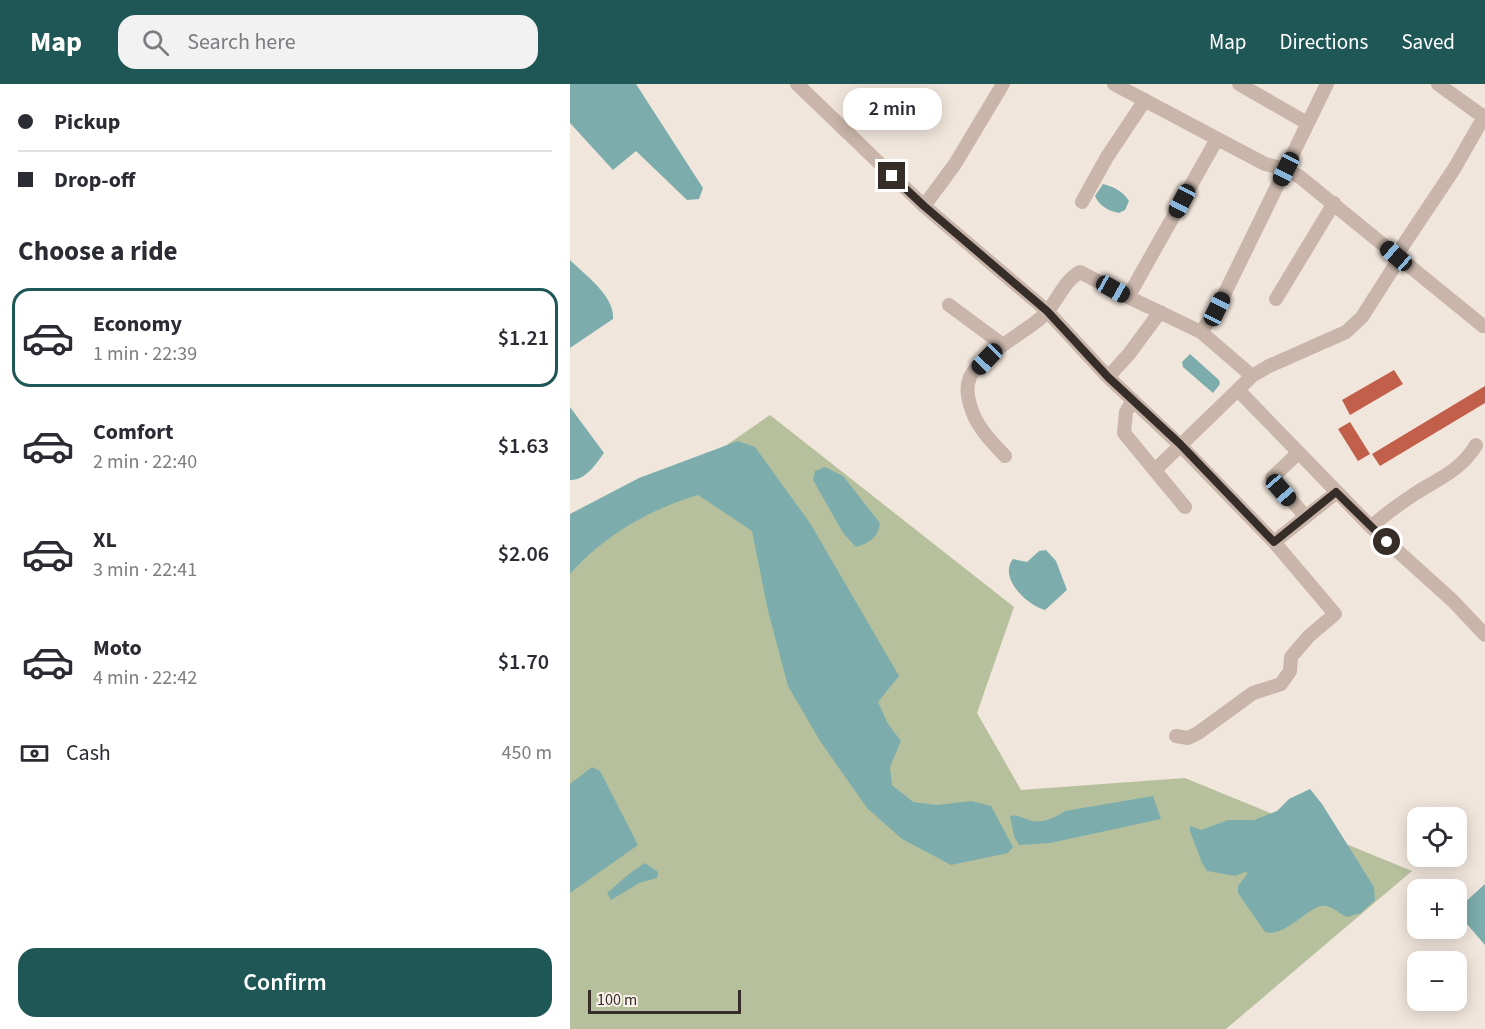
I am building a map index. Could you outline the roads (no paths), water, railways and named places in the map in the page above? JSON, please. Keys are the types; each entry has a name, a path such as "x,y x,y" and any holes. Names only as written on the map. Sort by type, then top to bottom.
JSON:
{"street":[{"path":"797,84 924,206 1047,311 1108,377 1180,444 1274,542 1335,614 1309,636 1291,657 1290,670 1281,684 1253,693 1198,734 1188,738 1176,735"},
{"path":"924,206 955,164 1003,84"},
{"path":"1114,84 1265,164 1286,169 1300,177 1484,328"},
{"path":"1239,84 1307,123"},
{"path":"1201,332 1217,309 1327,84"},
{"path":"1156,469 1252,376 1269,366 1347,332 1362,317 1485,116 1438,84"},
{"path":"1083,202 1107,157 1145,100"},
{"path":"1128,297 1217,139"},
{"path":"1276,298 1334,203"},
{"path":"1005,456 980,428 971,406 969,379 1003,345 1047,311 1080,272 1201,332 1252,376"},
{"path":"949,305 1003,345"},
{"path":"1108,377 1129,354 1160,312"},
{"path":"1238,390 1371,527 1453,601 1485,635"},
{"path":"1133,400 1126,412 1124,433 1185,507"},
{"path":"1371,527 1413,495 1443,478 1469,458 1476,445"},
{"path":"1298,453 1272,478 1306,517"},
{"path":"1274,542 1336,492"}],"water":[{"path":"570,84 636,84 703,188 699,199 687,200 636,151 613,170 570,123"},
{"path":"1103,184 1118,190 1127,198 1129,201 1125,210 1115,212 1099,203 1095,196"},
{"path":"570,260 604,294 612,310 613,319 570,348"},
{"path":"1190,354 1219,380 1220,384 1213,393 1183,367 1182,362"},
{"path":"570,407 604,453 594,467 575,480 570,480"},
{"path":"738,441 755,447 810,523 899,676 878,702 888,724 901,741 890,767 892,785 913,802 937,805 971,801 991,806 1013,847 1008,853 951,865 902,839 867,808 820,741 788,686 768,611 752,531 698,495 662,508 628,526 597,548 570,574 570,514 639,478"},
{"path":"825,467 843,476 880,523 877,533 869,542 856,547 843,533 813,480 815,471"},
{"path":"1046,550 1056,561 1067,590 1045,610 1030,603 1017,590 1009,574 1009,566 1013,559 1027,562 1039,551"},
{"path":"592,767 600,771 638,845 570,893 570,784"},
{"path":"1310,789 1322,804 1374,887 1375,900 1361,913 1347,917 1329,907 1320,907 1282,930 1265,932 1238,893 1238,886 1248,873 1235,876 1207,871 1202,863 1190,826 1201,830 1228,820 1254,820 1277,811 1289,799"},
{"path":"1153,796 1161,819 1050,843 1019,845 1014,836 1010,816 1041,821 1065,811"},
{"path":"645,863 658,872 657,878 639,883 611,900 607,893"},
{"path":"1485,884 1485,945 1467,924 1467,900"}]}
